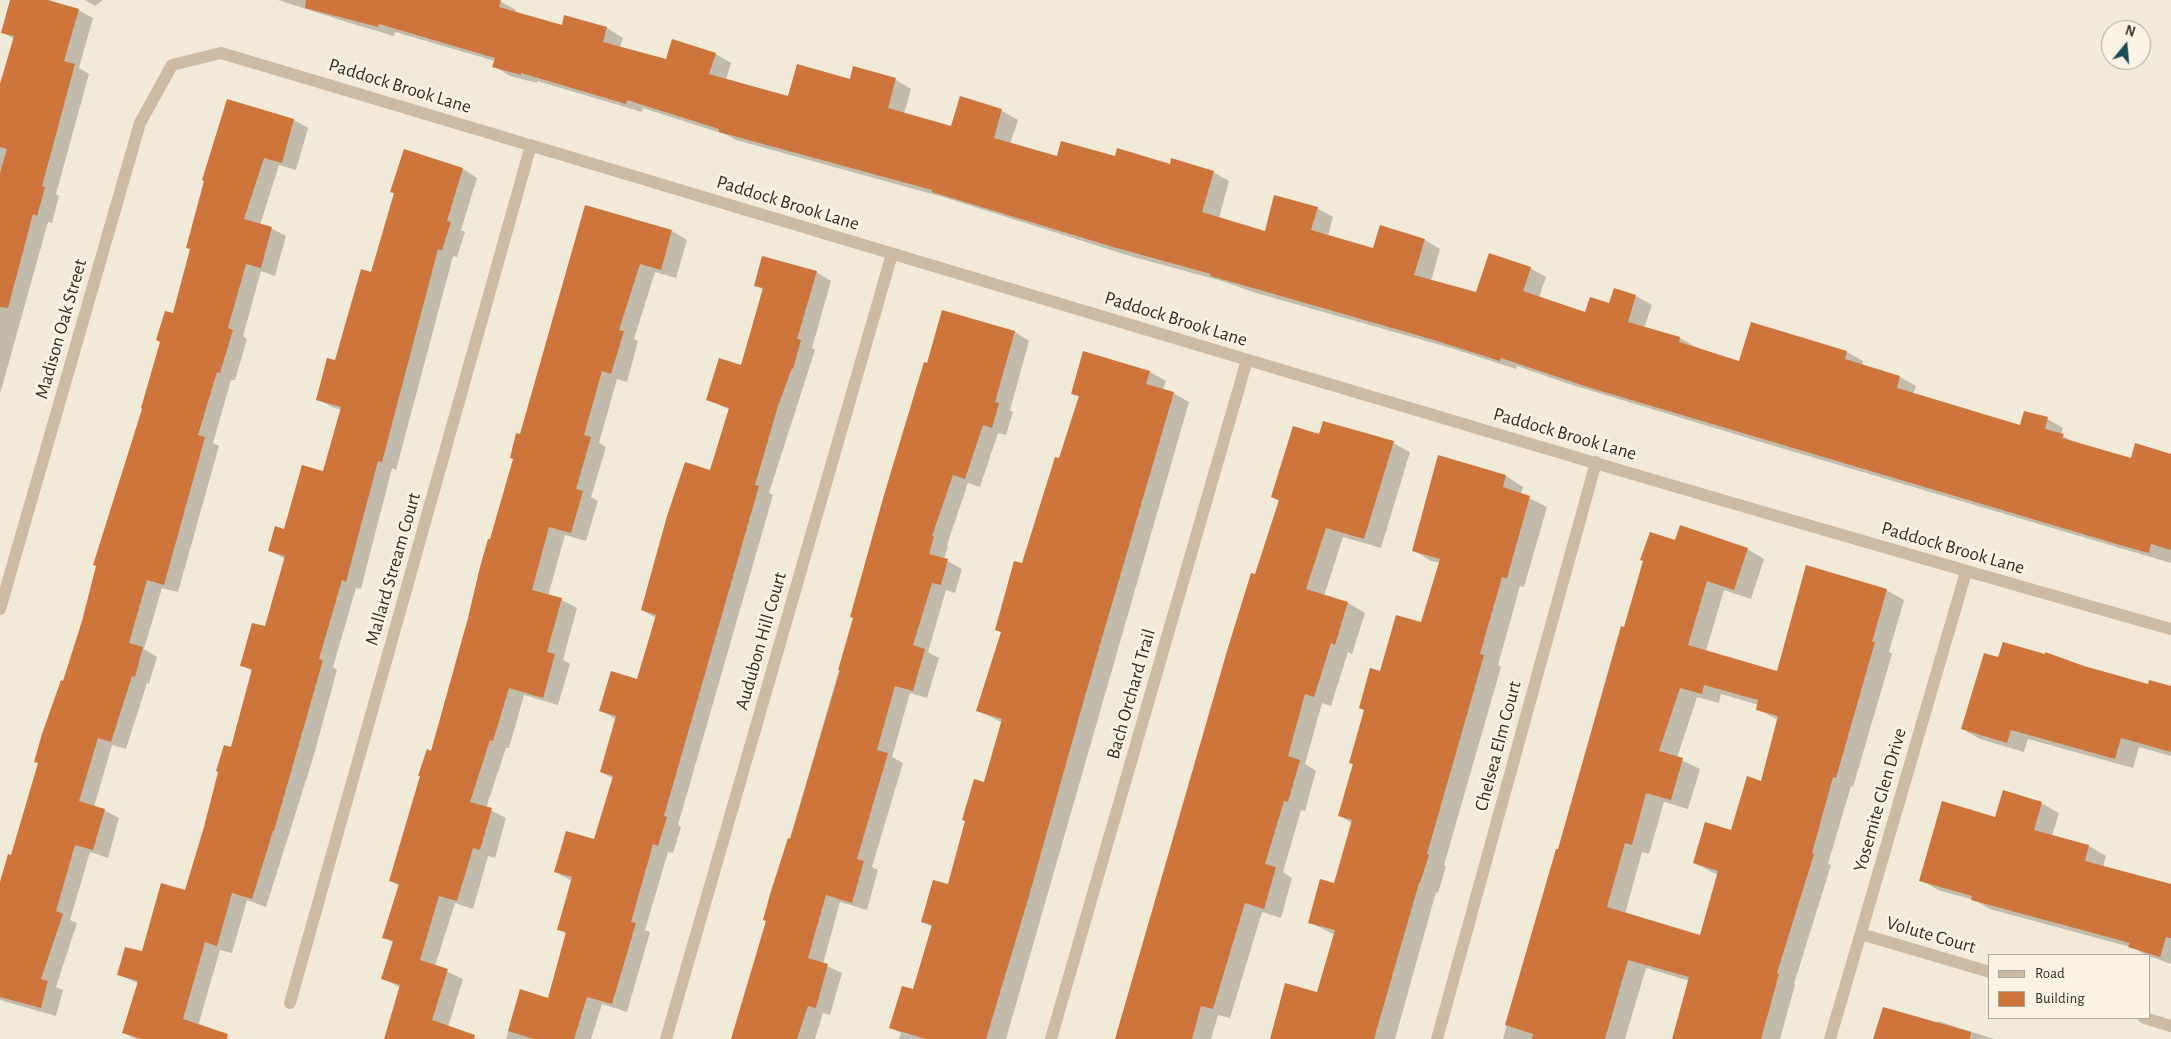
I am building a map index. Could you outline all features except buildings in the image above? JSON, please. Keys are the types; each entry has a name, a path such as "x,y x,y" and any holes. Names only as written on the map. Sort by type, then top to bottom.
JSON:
{"street":[{"name":"Paddock Brook Lane","path":"172,65 221,53 1247,360 1966,572 2171,629"},
{"name":"Madison Oak Street","path":"0,609 140,123 172,65"},
{"name":"Mallard Stream Court","path":"290,1003 531,145"},
{"name":"Audubon Hill Court","path":"666,1039 892,254"},
{"name":"Bach Orchard Trail","path":"1051,1039 1247,360"},
{"name":"Chelsea Elm Court","path":"1437,1039 1596,462"},
{"name":"Yosemite Glen Drive","path":"1830,1039 1966,572"},
{"name":"Volute Court","path":"1861,934 1988,971"},
{"path":"2147,1019 2171,1026"}]}
